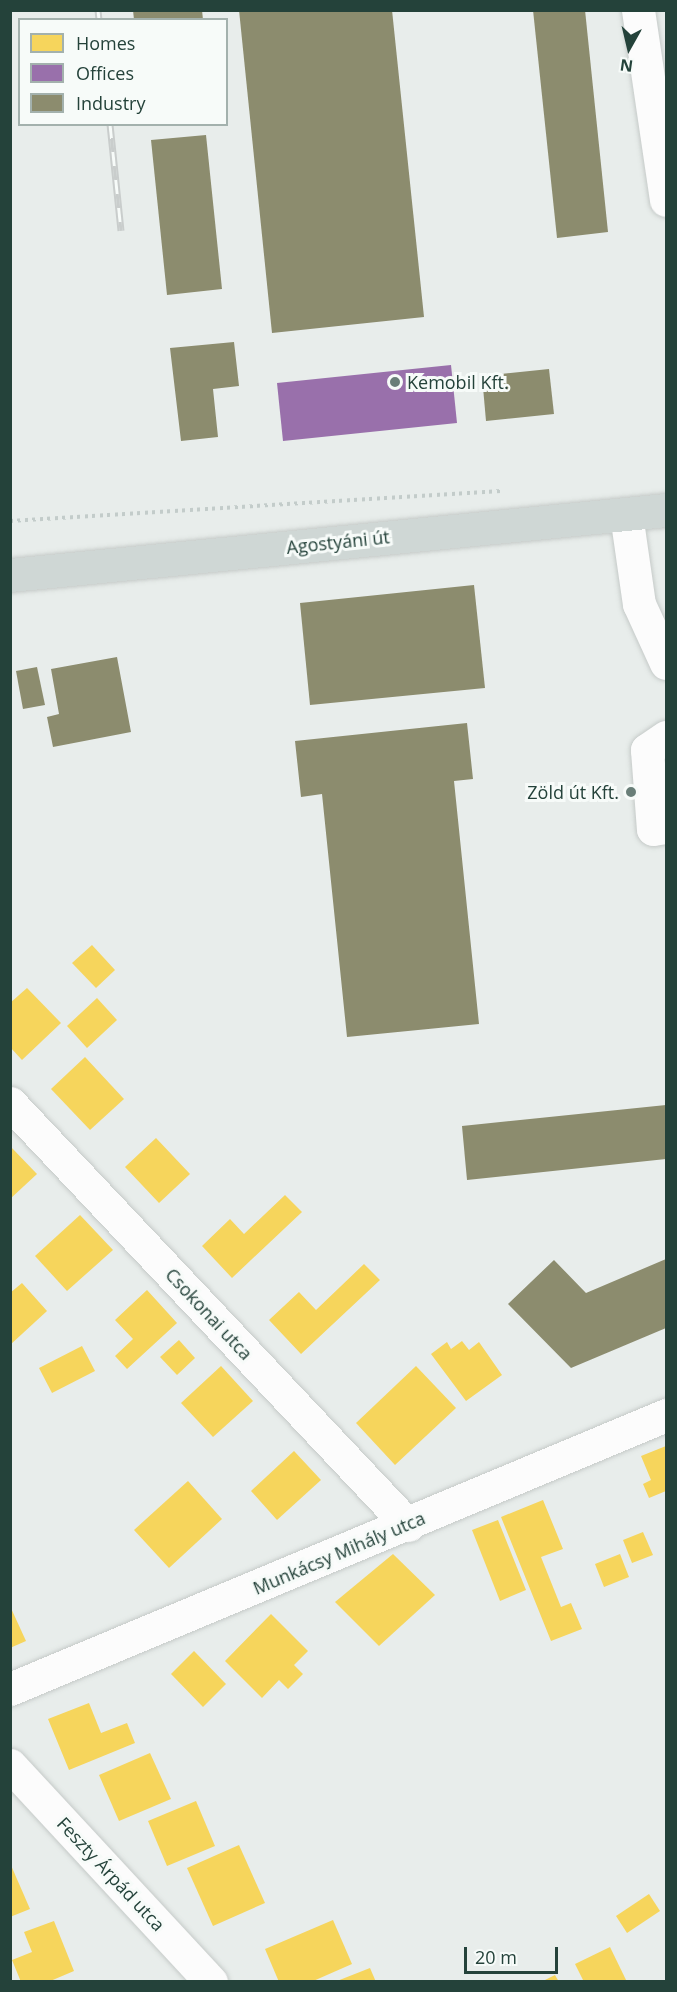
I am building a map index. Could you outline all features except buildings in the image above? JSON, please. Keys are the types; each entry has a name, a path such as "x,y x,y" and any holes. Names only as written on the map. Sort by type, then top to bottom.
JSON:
{"main road":[{"name":"Agostyáni út","path":"10,575 666,510"}],"street":[{"path":"638,10 666,200"},
{"path":"626,514 639,604 666,663"},
{"path":"666,737 647,750 653,830 666,827"},
{"name":"Csokonai utca","path":"10,1103 408,1525"},
{"name":"Munkácsy Mihály utca","path":"10,1689 408,1525 666,1415"},
{"name":"Feszty Árpád utca","path":"10,1766 212,1982"}],"path":[{"path":"10,521 512,490"}],"railway":[{"path":"98,10 99,18"},
{"path":"110,126 121,230"}],"place":[{"name":"Kemobil Kft.","path":"395,382"},
{"name":"Zöld út Kft.","path":"631,792"}]}
